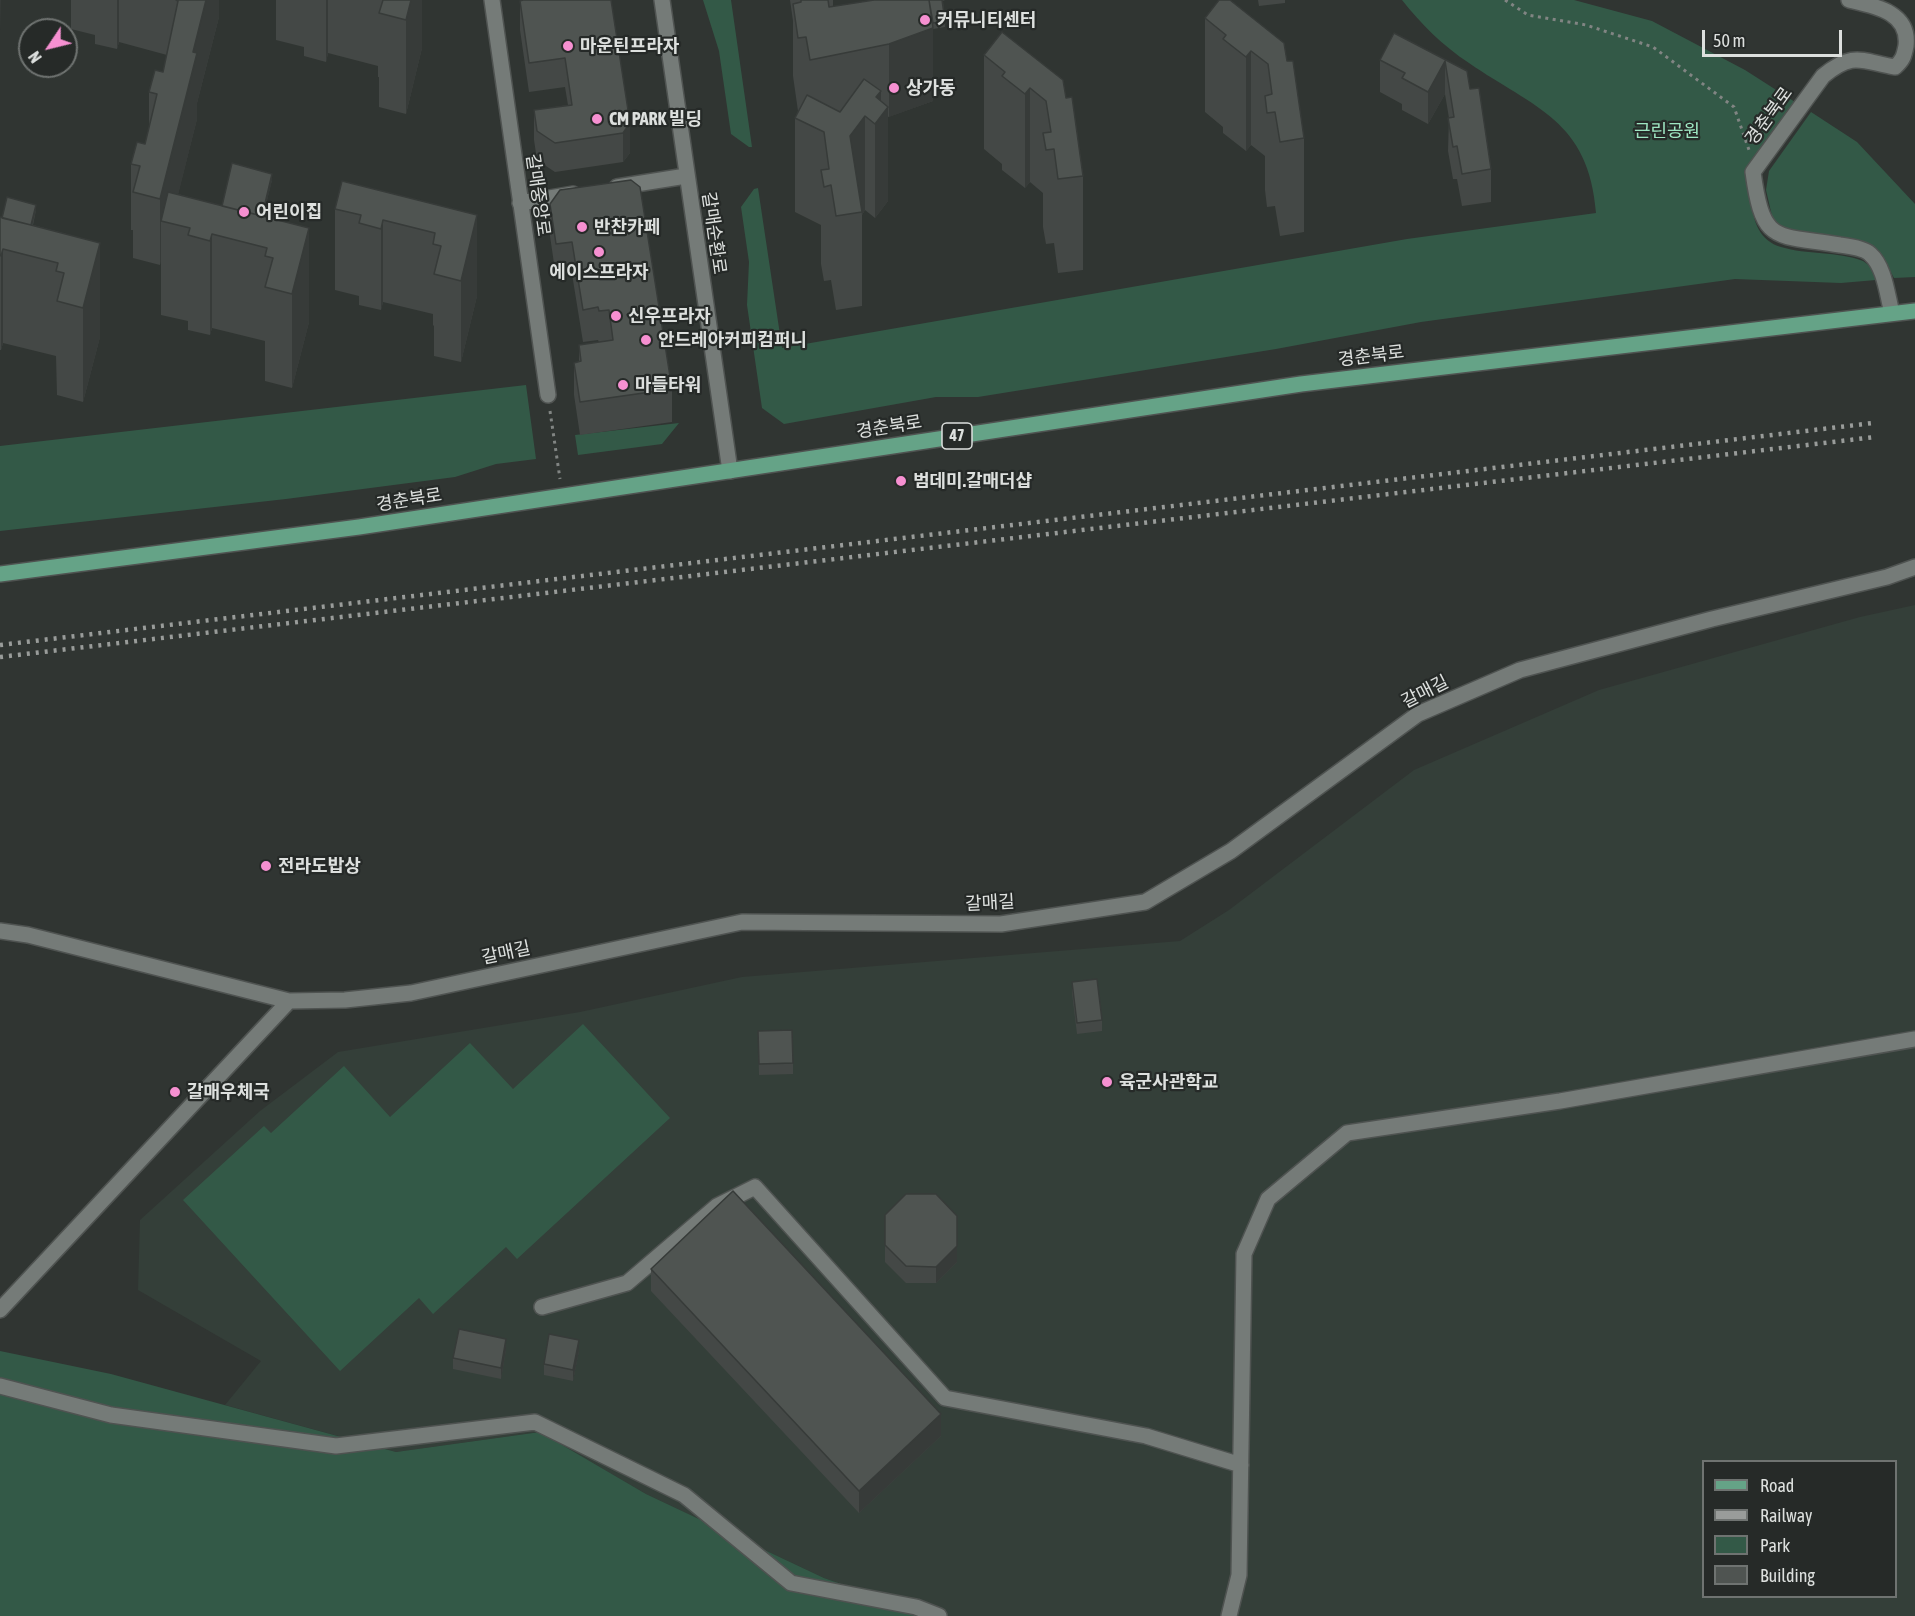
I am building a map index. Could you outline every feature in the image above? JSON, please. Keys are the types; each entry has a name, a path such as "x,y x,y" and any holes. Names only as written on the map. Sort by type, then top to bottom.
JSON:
{"main road":[{"name":"경춘북로","path":"0,574 359,527 563,494 730,471 1301,384 1915,311"}],"street":[{"name":"갈매중앙로","path":"492,0 548,394"},
{"name":"갈매순환로","path":"662,0 730,471"},
{"name":"경춘북로","path":"1849,0 1892,13 1903,24 1907,38 1904,59 1895,66 1862,58 1836,65 1823,76 1753,172 1757,203 1766,226 1778,235 1869,252 1879,266 1892,313"},
{"path":"520,203 686,176"},
{"name":"갈매길","path":"0,932 28,935 289,1001 345,1000 411,993 742,922 1001,924 1145,902 1231,851 1418,714 1520,670 1712,619 1887,577 1915,567"},
{"path":"0,1310 289,1001"},
{"path":"1229,1616 1239,1575 1244,1254 1268,1199 1347,1133 1560,1101 1915,1039"},
{"path":"542,1307 627,1283 717,1206 755,1187 945,1398 1146,1436 1241,1465"},
{"path":"0,1386 111,1415 336,1446 535,1422 684,1495 791,1583 916,1607 939,1616"}],"path":[{"path":"1505,0 1528,15 1586,25 1653,47 1734,107 1755,169"},
{"path":"548,394 563,494"}],"shaded area":[{"name":"육군사관학교","path":"1915,605 1915,1616 934,1616 824,1578 646,1494 540,1432 396,1452 225,1405 261,1361 138,1290 140,1220 260,1111 338,1052 580,1012 742,977 1180,941 1229,910 1414,770 1599,690 1860,617"}],"green space":[{"path":"703,0 731,0 752,147 731,134 719,51"},
{"name":"근린공원","path":"1402,0 1574,0 1652,21 1745,70 1795,102 1760,155 1752,201 1759,230 1768,240 1781,247 1863,261 1870,266 1876,280 1841,283 1735,279 1421,322 1276,349 978,397 936,397 784,424 762,408 747,305 749,262 741,207 754,189 758,188 782,348 1407,239 1596,213 1591,182 1582,157 1570,137 1536,106 1441,42"},
{"path":"1811,112 1857,142 1915,204 1915,277 1894,278 1882,255 1871,246 1787,232 1775,222 1766,190 1769,171"},
{"path":"526,385 536,459 496,464 455,477 286,499 0,531 0,446"},
{"path":"679,423 662,444 578,455 575,435"},
{"path":"583,1024 670,1118 517,1259 506,1247 433,1314 419,1298 340,1371 183,1200 264,1126 271,1133 344,1066 390,1117 470,1043 513,1089"},
{"path":"0,1351 111,1374 396,1452 540,1432 646,1494 824,1578 934,1616 0,1616"}],"building":[{"path":"176,0 206,0 193,52 197,53 160,199 133,192 140,166 131,164 137,142 145,144 157,94 149,92 155,70 163,72 178,1"},
{"path":"383,0 411,0 406,20 379,13"},
{"path":"611,0 630,123 623,133 555,143 537,131 534,110 572,105 565,58 529,63 520,1"},
{"path":"801,0 828,0 829,7 874,0 929,0 933,28 889,44 810,60 806,37 798,38 793,4"},
{"path":"929,0 942,0 945,21 933,23"},
{"path":"1219,0 1230,0 1284,43 1287,61 1293,61 1304,138 1280,142 1275,112 1267,113 1265,96 1272,94 1268,64 1251,51 1246,57 1223,39 1226,35 1205,18"},
{"path":"1002,32 1063,80 1066,98 1072,97 1083,176 1058,179 1054,149 1046,150 1043,133 1051,132 1046,101 1030,88 1025,94 1002,76 1005,72 984,55"},
{"path":"1394,33 1467,71 1470,89 1479,88 1491,169 1462,174 1457,146 1453,147 1448,118 1454,117 1445,61 1428,92 1402,78 1405,73 1380,60"},
{"path":"864,79 881,91 876,97 888,107 875,124 865,116 850,136 862,212 836,216 831,185 824,187 821,170 829,169 824,132 795,118 807,95 840,112"},
{"path":"232,163 272,174 262,216 222,206"},
{"path":"631,180 640,187 672,389 580,402 574,363 581,361 579,345 613,340 609,310 599,311 598,307 583,310 572,242 556,244 550,204 560,190"},
{"path":"342,181 477,215 461,281 434,274 441,246 433,244 435,233 383,220 381,229 359,223 361,215 335,209"},
{"path":"168,192 309,228 292,294 265,287 273,258 265,256 267,248 212,234 210,241 188,235 190,228 161,221"},
{"path":"7,197 36,205 31,225 2,218"},
{"path":"0,217 100,243 83,308 57,301 64,273 56,271 58,263 3,249 0,255"},
{"path":"1097,979 1102,1020 1077,1023 1072,982"},
{"path":"792,1030 793,1063 759,1064 758,1031"},
{"path":"733,1191 941,1414 859,1491 651,1269"},
{"path":"906,1194 936,1194 957,1216 957,1246 936,1267 906,1266 885,1245 885,1215"},
{"path":"459,1329 506,1339 501,1368 453,1358"},
{"path":"549,1334 579,1340 573,1370 544,1364"}],"railway":[{"path":"0,645 1873,423"},
{"path":"0,657 1875,437"}],"place":[{"name":"커뮤니티센터","path":"925,20"},
{"name":"마운틴프라자","path":"568,46"},
{"name":"상가동","path":"894,88"},
{"name":"CM PARK 빌딩","path":"597,119"},
{"name":"어린이집","path":"244,212"},
{"name":"반찬카페","path":"582,227"},
{"name":"에이스프라자","path":"599,252"},
{"name":"신우프라자","path":"616,316"},
{"name":"안드레아커피컴퍼니","path":"646,340"},
{"name":"마들타워","path":"623,385"},
{"name":"범데미.갈매더샵","path":"901,481"},
{"name":"전라도밥상","path":"266,866"},
{"name":"육군사관학교","path":"1107,1082"},
{"name":"갈매우체국","path":"175,1092"}]}
